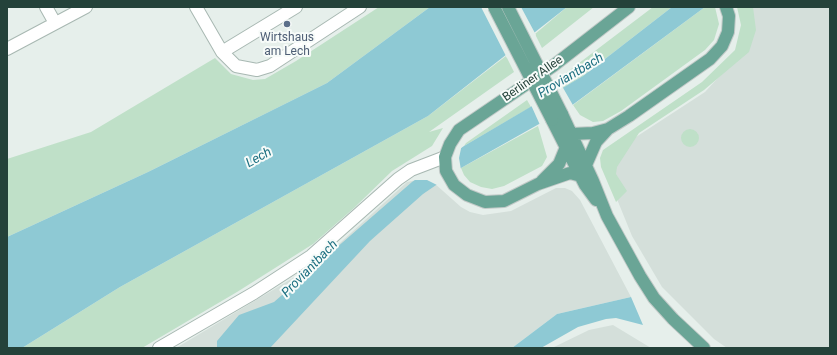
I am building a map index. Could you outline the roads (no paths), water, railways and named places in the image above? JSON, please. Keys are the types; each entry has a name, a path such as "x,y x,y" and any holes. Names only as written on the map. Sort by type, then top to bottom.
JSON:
{"main road":[{"path":"494,7 557,117 571,134 583,170 585,185 606,216 640,276 654,298 686,333 704,348"},
{"path":"508,7 557,117 566,147 583,170"},
{"name":"Berliner Allee","path":"445,157 450,144 459,130 553,66 629,7"},
{"path":"583,170 596,142 608,129 635,112 710,59 722,46 728,32 729,16 726,7"},
{"path":"571,134 593,133 608,129"},
{"path":"538,184 559,164 566,147"},
{"path":"445,157 446,171 454,185 467,195 485,202 504,201 538,184 583,170"}],"street":[{"path":"46,7 55,23"},
{"path":"7,49 86,7"},
{"path":"196,7 222,52 236,66 245,69 257,70 270,66 360,7"},
{"path":"222,52 296,7"},
{"path":"159,348 292,269 329,242 398,179 411,170 445,157"}],"water":[{"name":"Lech","path":"430,7 567,7 428,116 120,287 22,348 7,348 7,237 148,172 327,83"},
{"path":"672,7 705,7 571,106 461,168 423,194 370,241 270,348 217,348 217,341 239,315 274,302 412,182 464,146 583,76"},
{"path":"631,297 643,325 616,318 606,319 578,327 541,348 512,348 557,314"}],"place":[{"name":"Wirtshaus am Lech","path":"287,24"}],"water label":[{"name":"Proviantbach","path":"571,76"},
{"name":"Proviantbach","path":"310,269"}]}
